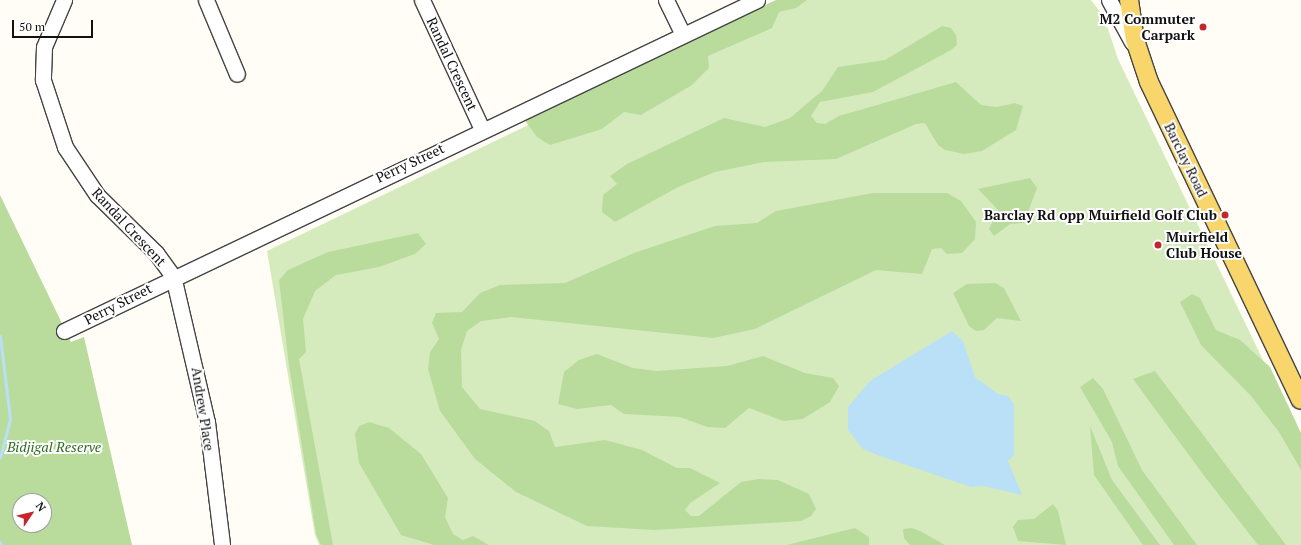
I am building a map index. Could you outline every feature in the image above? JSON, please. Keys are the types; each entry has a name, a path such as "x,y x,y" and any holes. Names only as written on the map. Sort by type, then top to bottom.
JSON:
{"main road":[{"name":"Barclay Road","path":"1130,0 1141,63 1301,400"}],"street":[{"name":"Randal Crescent","path":"64,0 44,47 44,80 65,147 97,195 156,253 173,276"},
{"path":"206,0 237,74"},
{"name":"Randal Crescent","path":"422,0 482,129"},
{"path":"666,0 683,35"},
{"name":"Perry Street","path":"64,331 173,276 757,0"},
{"path":"1109,0 1141,63"},
{"name":"Andrew Place","path":"173,276 207,422 222,545"}],"green space":[{"path":"776,0 807,0 796,8 779,12 772,28 708,56 709,68 692,85 641,115 624,112 602,129 550,145 537,137 524,119"},
{"path":"787,0 1091,0 1104,17 1118,59 1301,439 1301,545 319,545 315,535 267,251"},
{"path":"942,26 951,28 956,35 957,45 951,50 873,92 820,102 811,116 817,123 825,124 839,116 956,82 981,105 997,107 1015,103 1023,106 1016,130 982,151 964,154 945,150 938,145 925,123 916,124 836,159 764,162 715,172 678,187 615,222 602,212 603,195 617,184 610,176 627,164 724,118 765,127 790,118 822,91 838,67 885,60"},
{"path":"1030,178 1037,188 1024,223 1010,224 994,236 989,229 998,210 978,189"},
{"path":"873,193 947,193 961,201 976,222 975,239 962,253 947,254 941,248 932,249 922,274 876,270 755,329 713,338 511,317 481,321 467,331 461,350 462,387 480,409 535,421 549,431 555,447 605,440 642,450 677,468 690,468 720,483 690,503 685,510 691,516 699,516 741,482 758,479 778,480 809,494 816,509 811,516 801,521 654,530 587,526 516,492 475,459 440,411 428,369 430,352 439,339 432,323 436,313 462,312 480,293 500,285 565,283 634,253 715,226 757,223 776,211"},
{"name":"Bidjigal Reserve","path":"0,195 71,342 84,337 132,545 0,545"},
{"path":"418,233 426,244 415,254 379,267 336,275 315,291 303,319 306,352 299,359 333,545 321,545 316,534 289,366 279,280 288,270 328,252"},
{"path":"995,283 1004,288 1021,321 997,318 984,330 976,331 969,326 953,293 967,284"},
{"path":"1192,294 1200,298 1216,330 1240,340 1270,367 1301,433 1301,470 1279,432 1251,396 1201,345 1180,302"},
{"path":"597,354 633,368 656,371 727,366 763,356 805,373 833,378 839,386 830,402 803,419 783,421 749,408 725,428 707,427 680,417 624,414 611,405 577,409 558,404 564,372 579,360"},
{"path":"1155,371 1286,545 1258,545 1205,477 1133,379"},
{"path":"1093,378 1103,389 1142,470 1197,545 1174,545 1118,466 1112,442 1080,387"},
{"path":"369,422 389,428 421,454 448,498 445,517 453,534 463,540 473,536 489,545 434,545 401,535 359,463 355,434 359,426"},
{"path":"1090,426 1112,480 1160,545 1143,545 1094,475"},
{"path":"1053,504 1058,511 1066,545 1018,541 1013,527 1018,520 1034,519"},
{"path":"855,528 869,537 869,545 787,545"},
{"path":"912,528 945,545 910,545 904,538 903,529"}],"water":[{"path":"952,331 963,341 975,377 998,394 1008,396 1014,405 1014,455 1008,461 1022,495 983,486 971,487 880,456 863,449 848,430 848,407 870,381"}],"waterway":[{"path":"0,336 10,419 0,458"}],"place":[{"name":"M2 Commuter Carpark","path":"1203,27"},
{"name":"Barclay Rd opp Muirfield Golf Club","path":"1225,215"},
{"name":"Muirfield Club House","path":"1158,245"}]}
